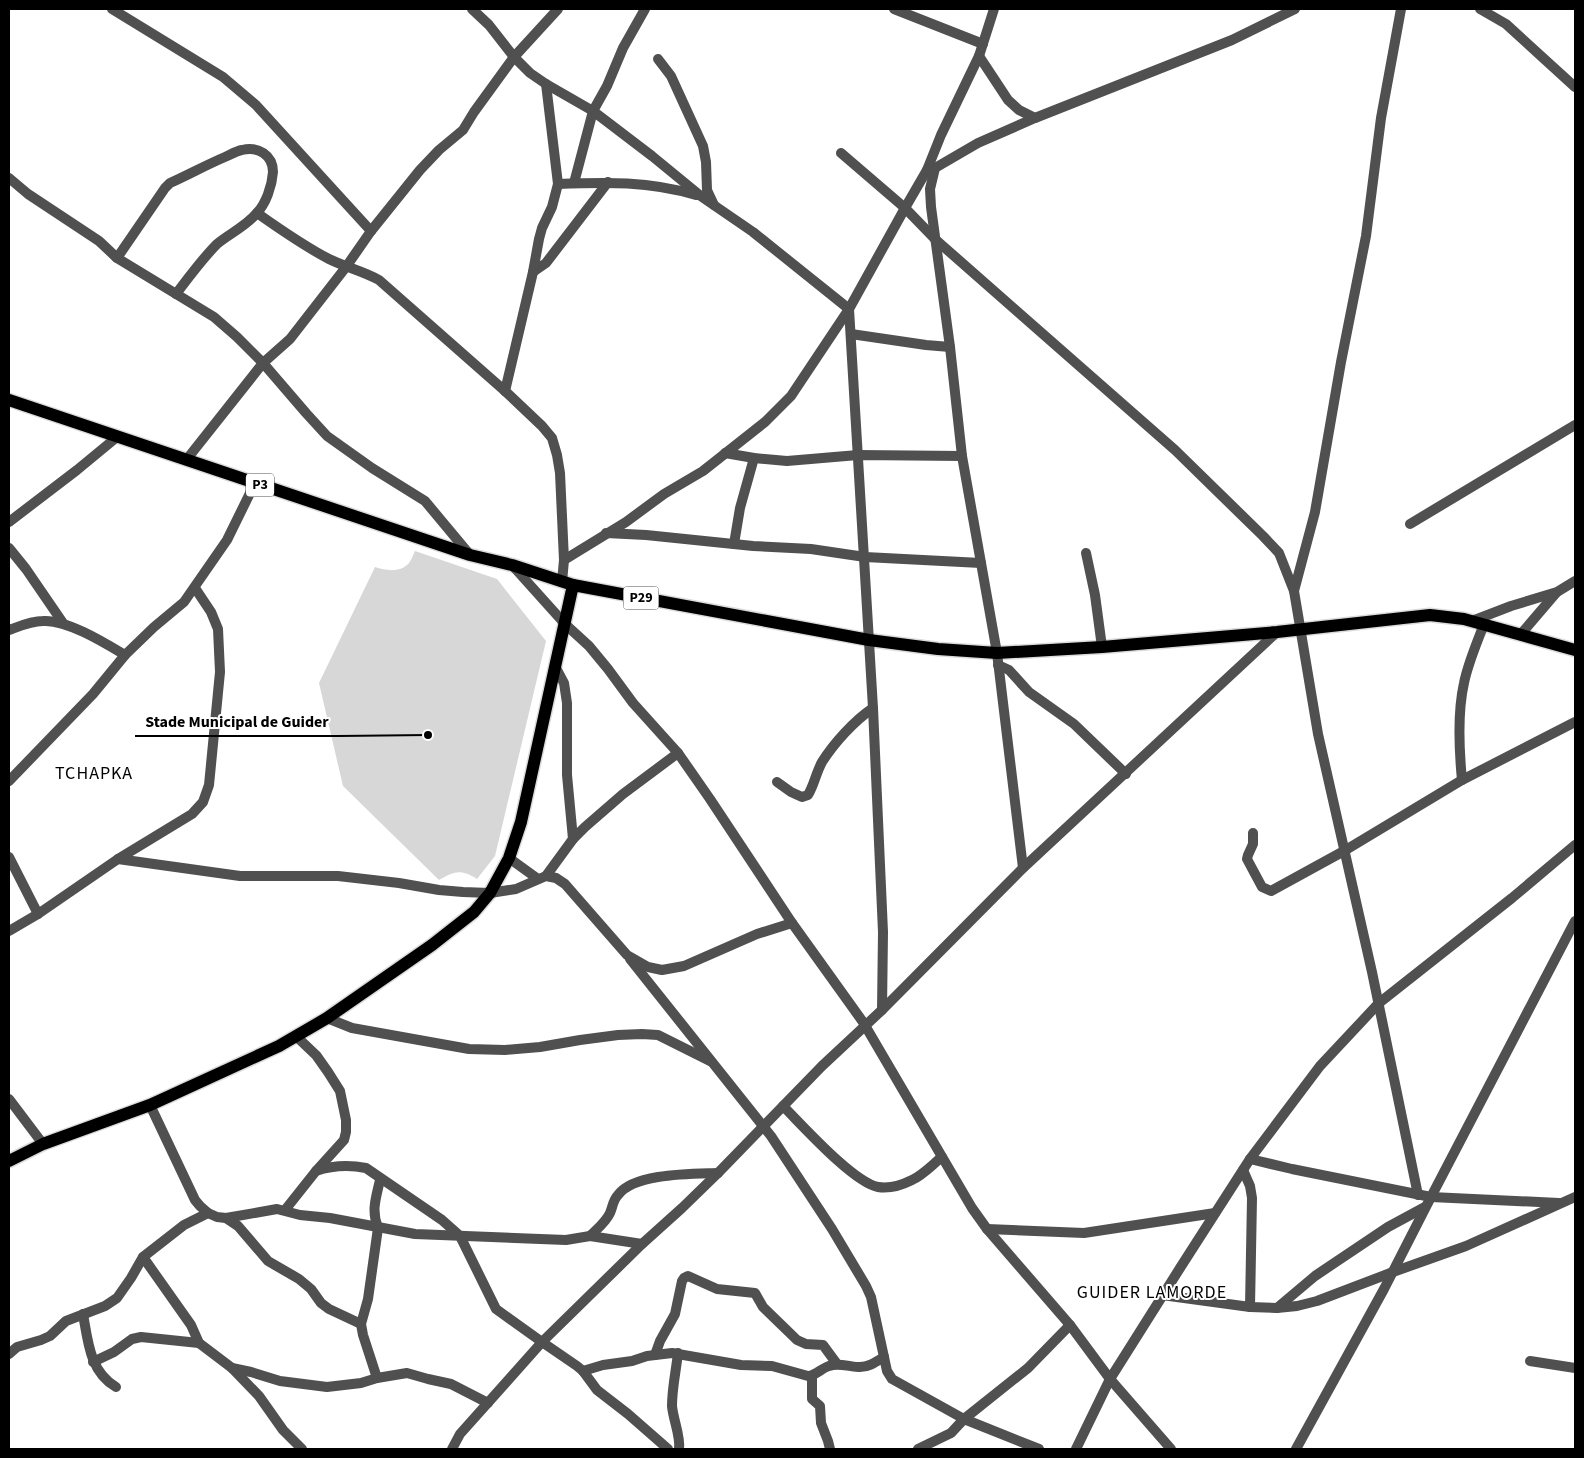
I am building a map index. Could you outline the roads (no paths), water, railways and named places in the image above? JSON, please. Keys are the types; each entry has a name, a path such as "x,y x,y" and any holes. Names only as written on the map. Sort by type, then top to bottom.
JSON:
{"main road":[{"name":"P3","path":"9,400 470,554 568,584"},
{"name":"P29","path":"568,584 720,614 869,640 997,659 1430,615 1478,622 1575,650"},
{"path":"9,1161 42,1144 150,1105 279,1046 327,1018 432,945 474,912 490,893 509,858 521,822 565,624 568,584"}],"street":[{"path":"112,9 223,77 256,105 371,231"},
{"path":"472,9 489,25 514,57 530,73 593,111 702,197 753,232 849,309 873,708 883,932 882,1010"},
{"path":"187,459 263,363 290,340 371,231 438,150 463,130 514,57 558,9"},
{"path":"574,183 593,111 607,86 623,48 645,9"},
{"path":"894,9 983,44"},
{"path":"994,9 979,56 941,136 931,169 930,189 962,456 997,659 1023,868"},
{"path":"564,560 664,494 703,471 765,422 791,396 849,309 905,208 931,169 978,143 1034,118 1232,40 1295,9"},
{"path":"1294,591 1315,512 1341,362 1366,236 1380,118 1402,9"},
{"path":"1480,9 1506,24 1575,87"},
{"path":"979,56 1008,100 1034,118"},
{"path":"658,59 672,76 703,146 706,162 707,190 714,206"},
{"path":"505,391 542,228 552,206 558,184 546,84"},
{"path":"118,258 165,188 170,184 241,150 257,149 269,157 272,164 271,184 265,202 257,214 217,245 191,273 176,294"},
{"path":"841,153 905,208 936,240 1175,450 1279,553 1294,591 1318,734 1379,1003 1418,1194"},
{"path":"9,178 28,194 99,240 118,258 214,317 263,363 327,436 372,468 424,501 470,554"},
{"path":"558,184 608,182 652,185 677,189 702,197"},
{"path":"533,272 546,263 608,182"},
{"path":"257,214 298,242 379,280 542,426 552,438 557,454 560,473 564,560 568,584"},
{"path":"851,334 950,347"},
{"path":"1410,524 1575,425"},
{"path":"9,522 117,437"},
{"path":"725,453 754,458 787,460 858,455 962,456"},
{"path":"734,544 740,508 754,458"},
{"path":"9,781 94,694 125,655 184,602 226,540 255,483"},
{"path":"606,533 811,549 865,557 981,563"},
{"path":"9,548 26,569 63,623"},
{"path":"1086,553 1102,647"},
{"path":"512,566 565,624 589,646 633,703 678,753 737,838 792,923 866,1026 972,1208 987,1229 1070,1325 1110,1379 1171,1449"},
{"path":"1462,780 1460,754 1461,707 1464,684 1478,622 1511,606 1557,592 1575,581"},
{"path":"9,931 38,914 118,859 192,814 203,802 209,785 220,672 218,629 211,612 195,588"},
{"path":"1521,634 1557,592"},
{"path":"9,630 44,620 63,623 125,655"},
{"path":"452,1449 460,1434 542,1342 718,1173 822,1066 866,1026 1023,868 1277,632"},
{"path":"997,659 1029,692 1074,724 1126,774"},
{"path":"556,668 564,683 567,703 567,775 573,839"},
{"path":"778,782 791,792 802,797 808,795 822,764 831,750 859,717 873,708"},
{"path":"1253,833 1253,844 1248,859 1262,887 1271,891 1344,851 1462,780 1575,722"},
{"path":"542,878 573,839 623,794 678,753"},
{"path":"1076,1449 1110,1379 1162,1295 1250,1159 1320,1066 1379,1003 1512,898 1575,845"},
{"path":"9,857 38,914"},
{"path":"509,858 542,878"},
{"path":"118,859 240,876 338,876 439,890 490,893 516,889 542,878 556,878 565,884 627,955 764,1126 832,1229 866,1286 887,1371 892,1379 964,1419 1039,1449"},
{"path":"1296,1449 1393,1272 1575,921"},
{"path":"627,955 648,967 662,970 684,966 757,934 792,923"},
{"path":"327,1018 352,1028 469,1049 514,1050 618,1035 651,1034 658,1035 713,1062"},
{"path":"285,1210 344,1140 346,1132 346,1120 340,1092 316,1055 296,1036"},
{"path":"9,1100 42,1144"},
{"path":"150,1105 195,1200 208,1213 217,1217 226,1218 277,1209 300,1215 330,1218 415,1234 566,1240 590,1236 642,1244"},
{"path":"783,1106 864,1182 879,1187 891,1187 914,1180 942,1157"},
{"path":"1250,1159 1431,1197 1575,1204"},
{"path":"316,1171 333,1167 358,1166 366,1168 380,1180 442,1220 460,1236 496,1309 583,1371 596,1390 628,1414 668,1449"},
{"path":"1243,1170 1250,1186 1252,1198 1250,1307"},
{"path":"590,1236 602,1225 619,1193 636,1182 652,1178 718,1173"},
{"path":"377,1378 365,1343 361,1324 368,1299 378,1228 374,1217 374,1208 380,1180"},
{"path":"1162,1295 1250,1307 1277,1308 1297,1306 1317,1301 1466,1246 1575,1197"},
{"path":"1277,1308 1315,1276 1388,1227 1425,1208"},
{"path":"987,1229 1084,1233 1215,1212"},
{"path":"9,1354 17,1346 50,1336 66,1321 105,1306 117,1298 144,1257 184,1225 208,1213"},
{"path":"226,1218 238,1226 268,1261 311,1289 321,1303 329,1309 361,1324"},
{"path":"144,1257 191,1325 199,1343 232,1368 259,1396 282,1430 302,1449"},
{"path":"655,1354 675,1314 682,1281 688,1276 717,1290 756,1293 763,1307 797,1340 806,1344 823,1345 837,1364"},
{"path":"83,1314 93,1362 99,1373 116,1387"},
{"path":"918,1449 951,1433 964,1419 1028,1368 1070,1325"},
{"path":"93,1362 114,1352 132,1339 141,1337 199,1343"},
{"path":"583,1371 603,1364 632,1361 655,1354 678,1353 741,1365 772,1366 812,1376 837,1364 860,1368 873,1364 884,1357"},
{"path":"678,1353 672,1406 679,1449"},
{"path":"1530,1361 1575,1368"},
{"path":"232,1368 280,1381 328,1387 361,1384 377,1378 407,1373 452,1384 488,1403"},
{"path":"812,1376 812,1399 820,1406 821,1423 830,1449"}],"place":[{"name":"Stade Municipal de Guider","path":"428,735"}],"district":[{"name":"TCHAPKA","path":"94,773"},
{"name":"GUIDER LAMORDE","path":"1152,1292"}]}
